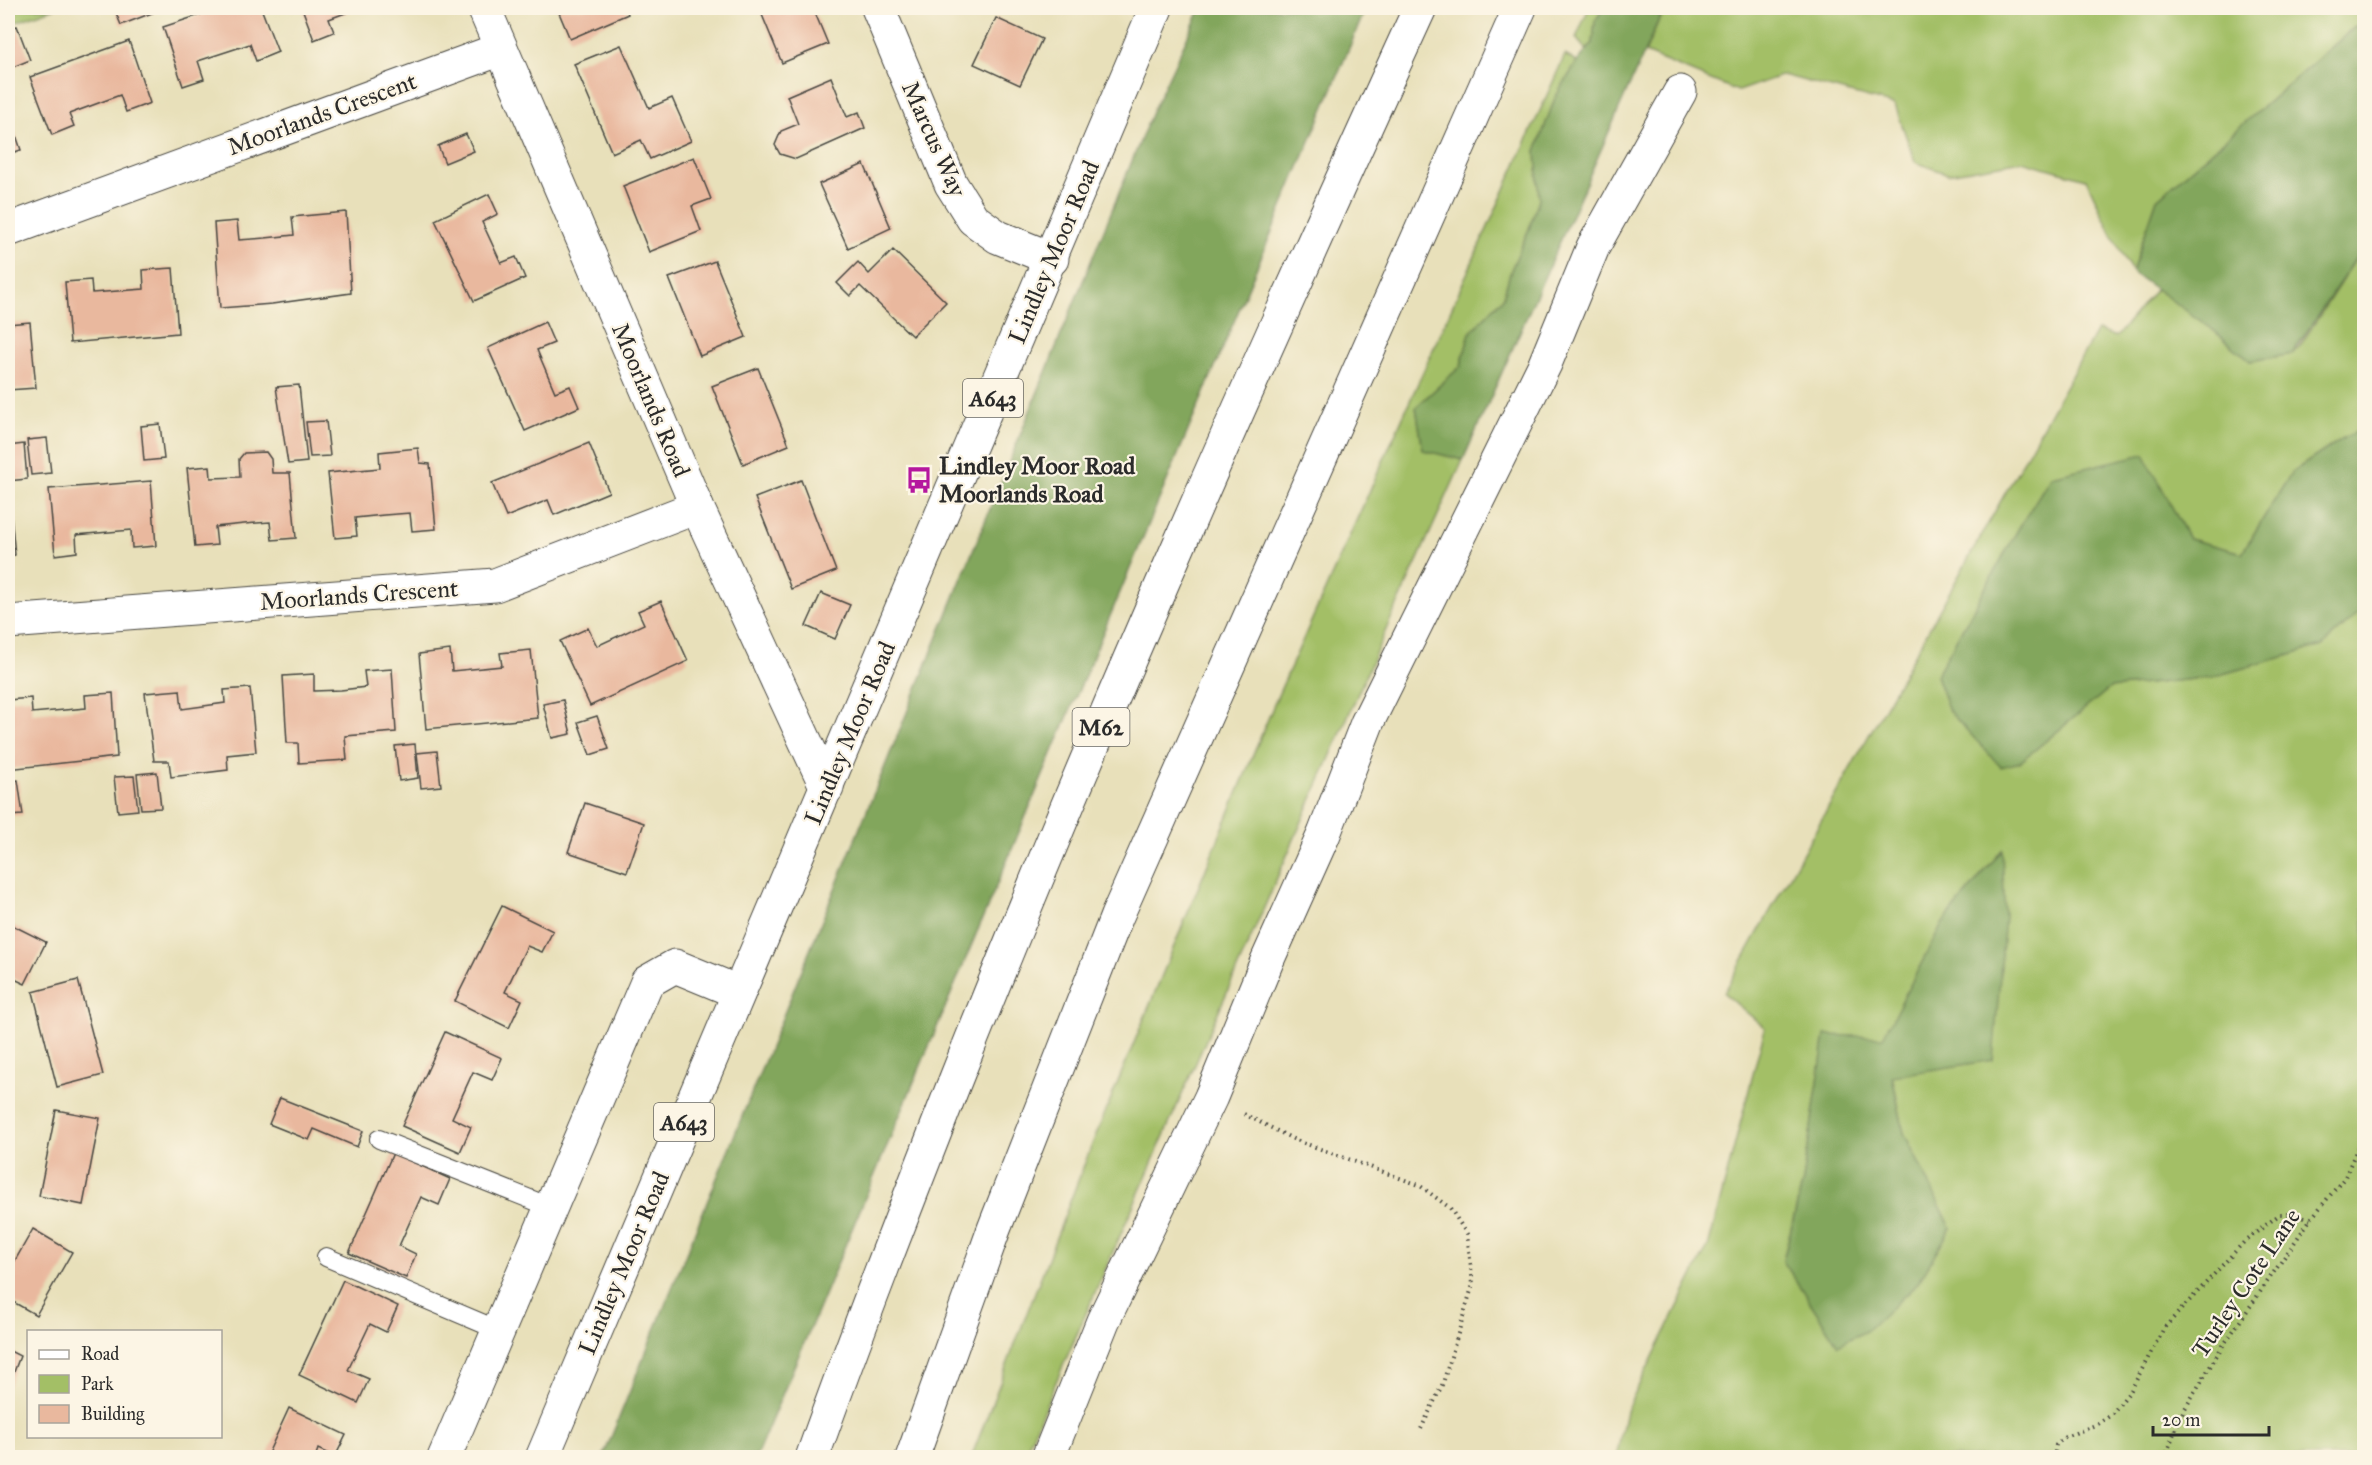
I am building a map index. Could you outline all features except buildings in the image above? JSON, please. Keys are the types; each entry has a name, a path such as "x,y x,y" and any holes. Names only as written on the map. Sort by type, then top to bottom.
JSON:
{"main road":[{"name":"Moorlands Road","path":"484,8 697,507 827,788"},
{"name":"Marcus Way","path":"878,8 951,184 973,219 998,237 1052,259"},
{"name":"Lindley Moor Road","path":"542,1458 738,992 1052,259 1156,8"},
{"name":"M62","path":"812,1458 861,1318 1032,888 1258,364 1420,8"},
{"path":"912,1458 994,1229 1117,916 1520,8"},
{"name":"Moorlands Crescent","path":"8,230 501,48"},
{"path":"1048,1458 1103,1321 1211,1097 1323,834 1367,723 1545,364 1593,247 1680,92"},
{"name":"Moorlands Crescent","path":"8,622 495,585 697,507"},
{"path":"444,1458 647,982 675,966 738,992"}],"lane":[{"path":"379,1139 550,1207"},
{"path":"326,1257 498,1330"}],"path":[{"path":"1211,1097 1293,1139 1419,1185 1450,1208 1467,1234 1473,1284 1443,1383 1421,1430"},
{"name":"Turley Cote Lane","path":"2165,1458 2180,1418 2220,1350 2310,1220 2345,1176 2364,1133"},
{"path":"2054,1458 2056,1445 2065,1437 2098,1424 2111,1415 2131,1390 2164,1328 2244,1242 2280,1214 2293,1214 2310,1220"}],"green space":[{"path":"8,8 55,8 8,25"},
{"path":"1201,8 1366,8 756,1457 603,1457 1152,112"},
{"path":"1589,8 1604,8 1595,21 1593,43 1586,50 1576,38"},
{"path":"1604,8 1664,8 1463,460 1423,450 1416,407 1461,366 1470,333 1503,298 1511,270 1539,199 1536,151 1555,98 1577,62 1593,43 1595,21"},
{"path":"1664,8 2364,8 2364,19 2157,199 2132,272 2086,179 2022,161 1948,174 1915,162 1895,105 1783,75 1738,91 1645,53"},
{"path":"2364,19 2364,246 2292,354 2250,361 2212,329 2132,272 2157,199"},
{"path":"1565,55 1577,62 1555,98 1536,151 1539,199 1511,270 1503,298 1470,333 1461,366 1416,407 1423,450 1463,460 1385,632 1023,1457 971,1458 1093,1142 1275,702"},
{"path":"2364,246 2364,429 2345,437 2292,472 2242,553 2189,539 2144,455 2052,476 2019,528 1936,676 2020,762 2110,688 2212,677 2322,646 2364,608 2364,1457 1616,1458 1626,1411 1709,1244 1765,1028 1724,993 2097,330 2116,337 2156,289 2212,329 2250,361 2292,354 2300,346","holes":["2002,850 1892,1075 1904,1133 1951,1228 1783,1260 1803,1181 1825,1036 1883,1038 1942,924"]},
{"path":"2364,429 2364,608 2322,646 2212,677 2110,688 2020,762 2001,767 1949,711 1936,676 2019,528 2051,476 2144,454 2189,539 2242,553 2292,472 2345,437"},
{"path":"2002,850 2005,917 1993,1060 1892,1076 1904,1133 1951,1228 1918,1283 1868,1330 1838,1345 1783,1261 1803,1181 1825,1035 1883,1037 1942,924"}],"place":[{"name":"Lindley Moor Road Moorlands Road","path":"919,480"}]}
